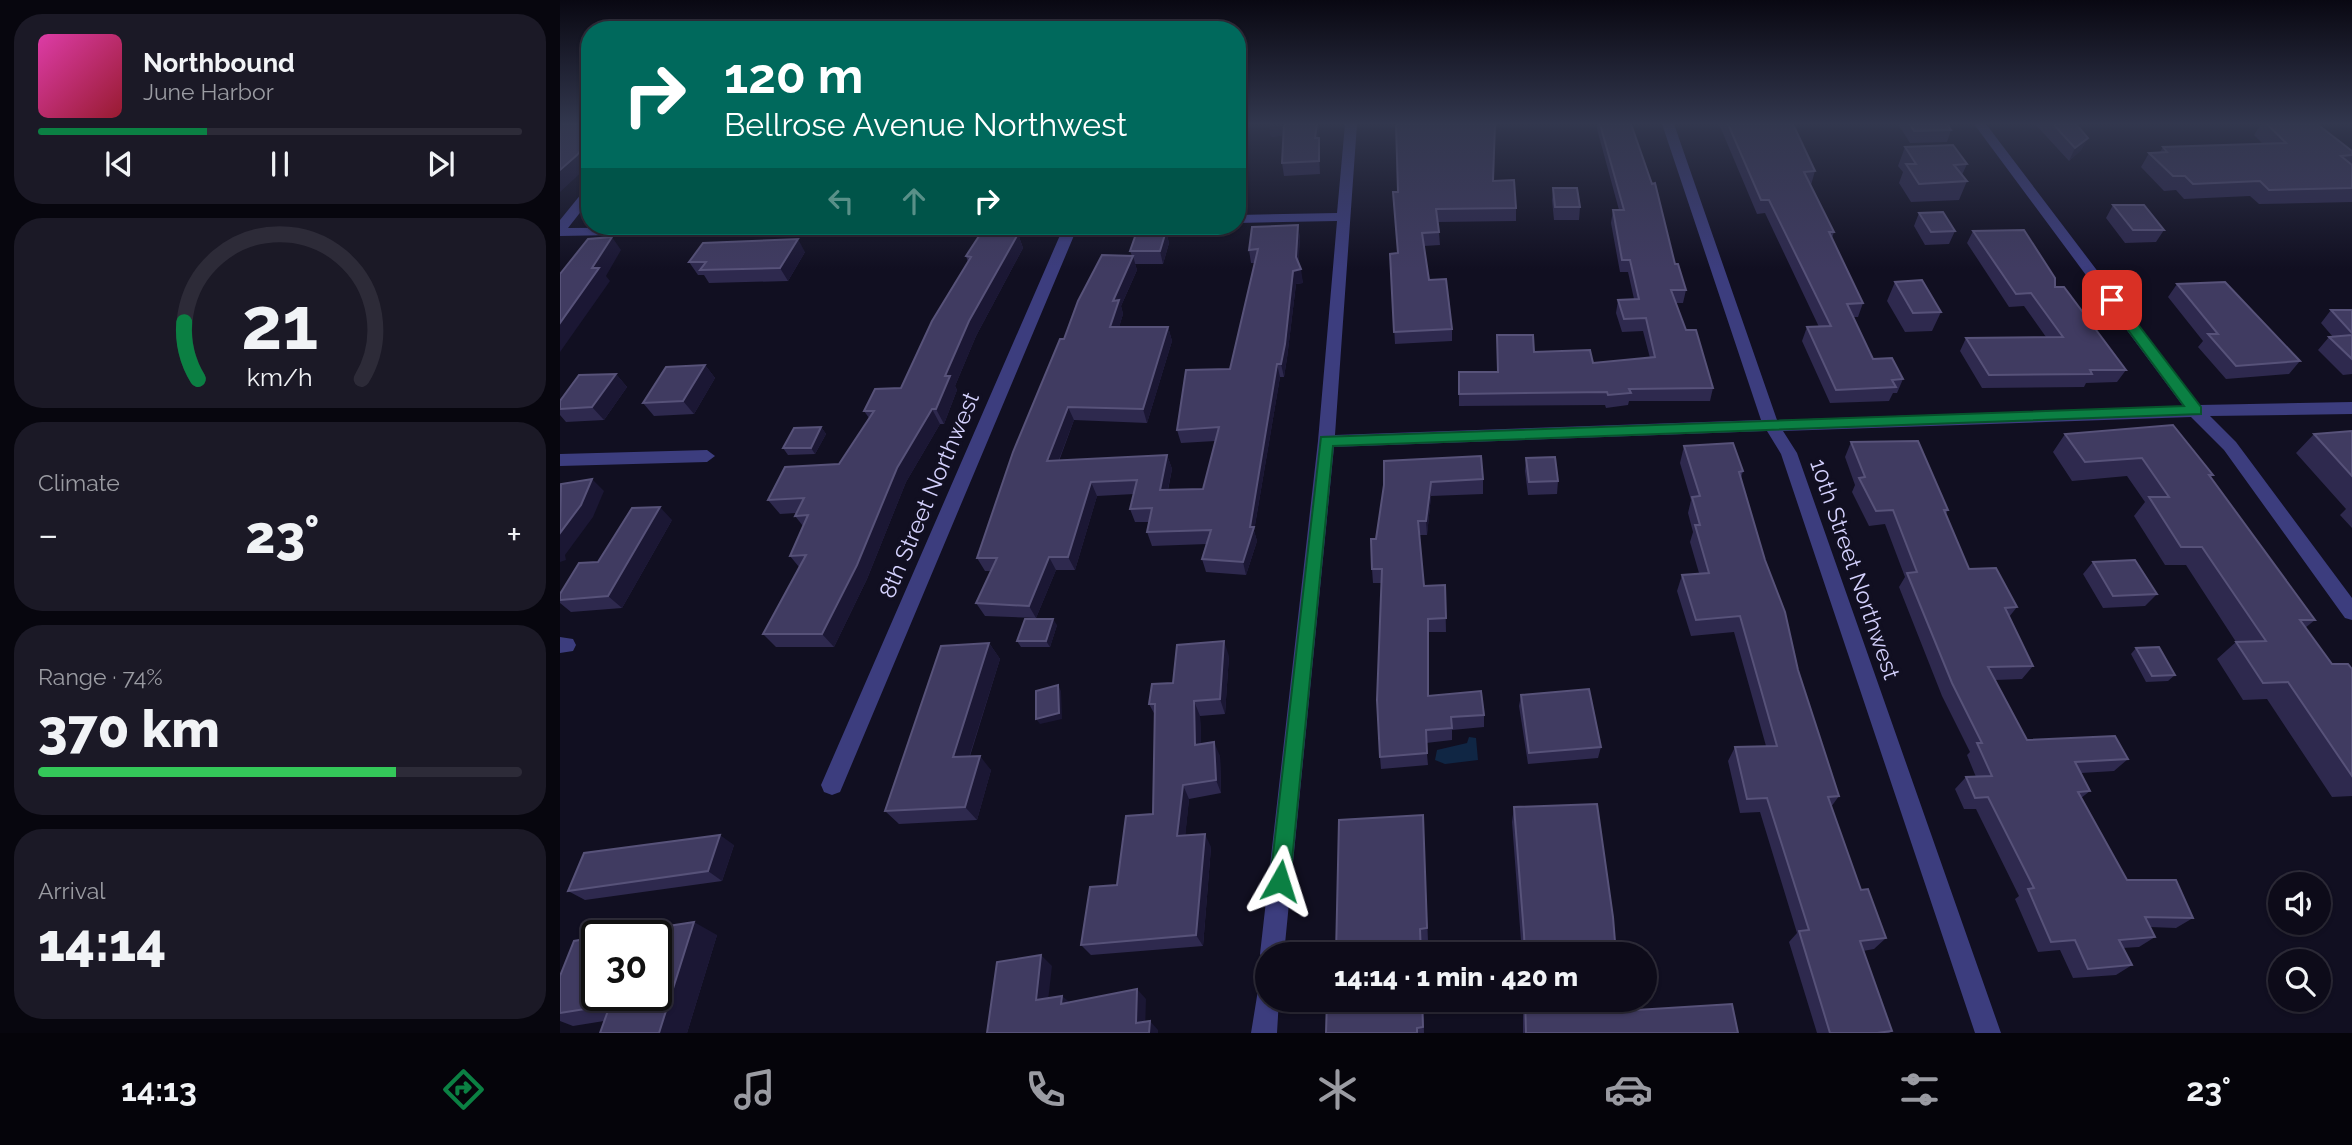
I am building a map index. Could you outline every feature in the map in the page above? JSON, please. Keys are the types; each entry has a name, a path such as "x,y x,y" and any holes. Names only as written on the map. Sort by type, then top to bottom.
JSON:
{"street":[{"path":"1273,942 1326,441 1347,172"},
{"name":"10th Street Northwest","path":"1684,172 1771,425 1789,453 1988,1033"},
{"path":"2016,172 2195,411 2230,446 2352,612"},
{"path":"560,230 581,203"},
{"path":"1246,219 1343,217"},
{"path":"560,230 581,230"},
{"name":"8th Street Northwest","path":"832,785 1067,235"},
{"path":"1326,441 2352,408"},
{"path":"560,460 707,456"},
{"path":"1264,1033 1266,1012"}],"water":[{"path":"1469,737 1476,738 1478,760 1445,764 1435,760 1437,750 1467,743"}],"building":[{"path":"1397,172 1493,172 1493,181 1514,180 1516,208 1436,209 1439,232 1422,233 1429,280 1446,279 1452,329 1394,332 1390,254 1398,253 1393,192 1398,192"},
{"path":"1613,172 1648,172 1652,184 1655,183 1675,264 1678,264 1686,290 1671,290 1686,330 1696,330 1713,388 1629,389 1631,393 1608,395 1607,392 1459,394 1459,372 1498,372 1497,335 1533,335 1534,352 1590,350 1593,363 1655,357 1646,318 1624,319 1618,300 1639,299 1630,260 1622,260 1613,210 1624,210"},
{"path":"1749,172 1804,172 1834,232 1829,232 1863,303 1847,304 1873,359 1892,358 1903,379 1892,380 1896,387 1836,390 1807,327 1831,326 1769,200 1761,200"},
{"path":"1911,172 1960,172 1967,181 1919,184"},
{"path":"2169,172 2352,172 2352,188 2269,190 2260,181 2193,184 2185,176 2173,176"},
{"path":"1553,188 1577,188 1580,207 1555,207"},
{"path":"2113,205 2144,205 2164,230 2133,230"},
{"path":"1943,212 1955,231 1931,232 1919,213"},
{"path":"1298,225 1296,257 1301,269 1293,271 1285,344 1281,364 1277,364 1250,527 1254,527 1243,562 1202,559 1211,530 1147,532 1152,508 1130,509 1137,480 1091,482 1068,557 1049,557 1029,606 976,603 997,558 977,558 1013,452 1060,339 1064,339 1078,301 1102,255 1133,256 1113,301 1119,300 1110,327 1168,327 1143,409 1068,407 1047,461 1167,455 1160,490 1203,489 1219,427 1177,430 1186,370 1230,369 1258,249 1249,250 1252,227"},
{"path":"2024,230 2055,278 2055,287 2064,287 2126,370 2090,370 2092,374 1989,375 1966,338 2063,337 2031,293 2016,294 1973,231"},
{"path":"980,235 1017,235 969,321 945,376 950,376 936,409 932,409 897,468 857,565 822,634 763,634 806,555 790,556 808,515 795,516 804,498 768,500 785,467 839,464 874,411 864,411 875,389 901,388 932,321 971,257 966,256"},
{"path":"1136,235 1165,235 1160,251 1130,251"},
{"path":"612,237 592,268 599,268 560,323 560,274 588,239"},
{"path":"798,239 780,268 700,270 706,262 689,262 703,243"},
{"path":"1922,280 1941,312 1913,313 1895,282"},
{"path":"2225,282 2300,361 2236,366 2208,334 2218,334 2177,284"},
{"path":"2331,310 2352,310 2352,333"},
{"path":"2352,335 2352,359 2329,337"},
{"path":"705,365 683,401 643,403 666,367"},
{"path":"616,374 592,407 560,409 560,401 579,375"},
{"path":"2173,425 2213,475 2209,475 2315,620 2300,620 2332,664 2348,664 2352,669 2352,776 2288,682 2263,683 2236,642 2266,641 2202,547 2181,547 2149,497 2169,497 2142,458 2085,462 2065,434"},
{"path":"821,427 811,448 783,448 794,428"},
{"path":"2352,431 2352,476 2314,434"},
{"path":"1918,441 1948,510 1944,510 1969,569 1996,568 2017,607 2005,608 2033,666 1988,667 2027,740 2115,736 2128,759 2075,762 2090,791 2078,792 2127,880 2176,880 2193,918 2145,917 2155,937 2119,940 2132,965 2088,969 2075,940 2051,942 2028,889 2034,888 1988,797 1975,798 1966,777 1992,776 1977,743 1982,743 1952,683 1907,573 1917,572 1893,510 1876,511 1859,478 1865,477 1851,442"},
{"path":"1733,443 1743,471 1739,472 1765,560 1785,612 1798,670 1839,796 1828,797 1861,890 1868,889 1886,938 1860,941 1892,1031 1830,1033 1799,931 1809,930 1767,798 1747,799 1735,747 1777,746 1740,616 1696,620 1682,575 1709,573 1695,525 1700,525 1692,497 1700,496 1684,446"},
{"path":"1481,456 1483,479 1431,482 1426,521 1418,521 1424,586 1445,585 1446,618 1428,619 1428,696 1481,691 1484,715 1451,717 1452,728 1426,730 1427,753 1380,757 1377,700 1382,569 1372,569 1371,539 1376,539 1384,485 1384,461"},
{"path":"1555,457 1558,481 1529,482 1526,458"},
{"path":"592,479 581,505 560,533 561,484"},
{"path":"660,507 608,596 560,600 560,594 579,563 598,562 632,508"},
{"path":"2135,560 2157,594 2113,596 2093,562"},
{"path":"1025,619 1053,619 1046,641 1017,641"},
{"path":"1224,641 1220,699 1194,701 1195,745 1214,742 1216,780 1183,785 1177,836 1205,834 1196,935 1081,945 1090,887 1117,885 1126,816 1153,814 1155,704 1149,704 1152,684 1173,683 1177,645"},
{"path":"989,643 953,757 980,756 965,807 885,811 941,646"},
{"path":"2159,647 2175,675 2152,676 2136,648"},
{"path":"1058,685 1059,713 1036,719 1036,691"},
{"path":"1589,689 1601,747 1529,753 1521,695"},
{"path":"1597,804 1615,942 1524,942 1514,807"},
{"path":"1423,815 1427,928 1420,929 1421,942 1336,942 1339,820"},
{"path":"720,835 708,871 568,891 584,853"},
{"path":"694,922 672,992 672,925"},
{"path":"581,940 581,1010 560,1013 560,976 574,941"},
{"path":"1041,955 1036,1000 1062,996 1061,1004 1137,989 1136,1023 1150,1021 1149,1033 987,1033 997,962"},
{"path":"1732,1004 1738,1033 1526,1033 1525,1012 1657,1012 1657,1009"},
{"path":"608,1011 666,1011 659,1033 600,1033"},
{"path":"1327,1012 1422,1012 1423,1027 1417,1028 1417,1033 1326,1033"}],"route":[{"path":"1280,881 1326,441 2195,411 2112,300"}]}
